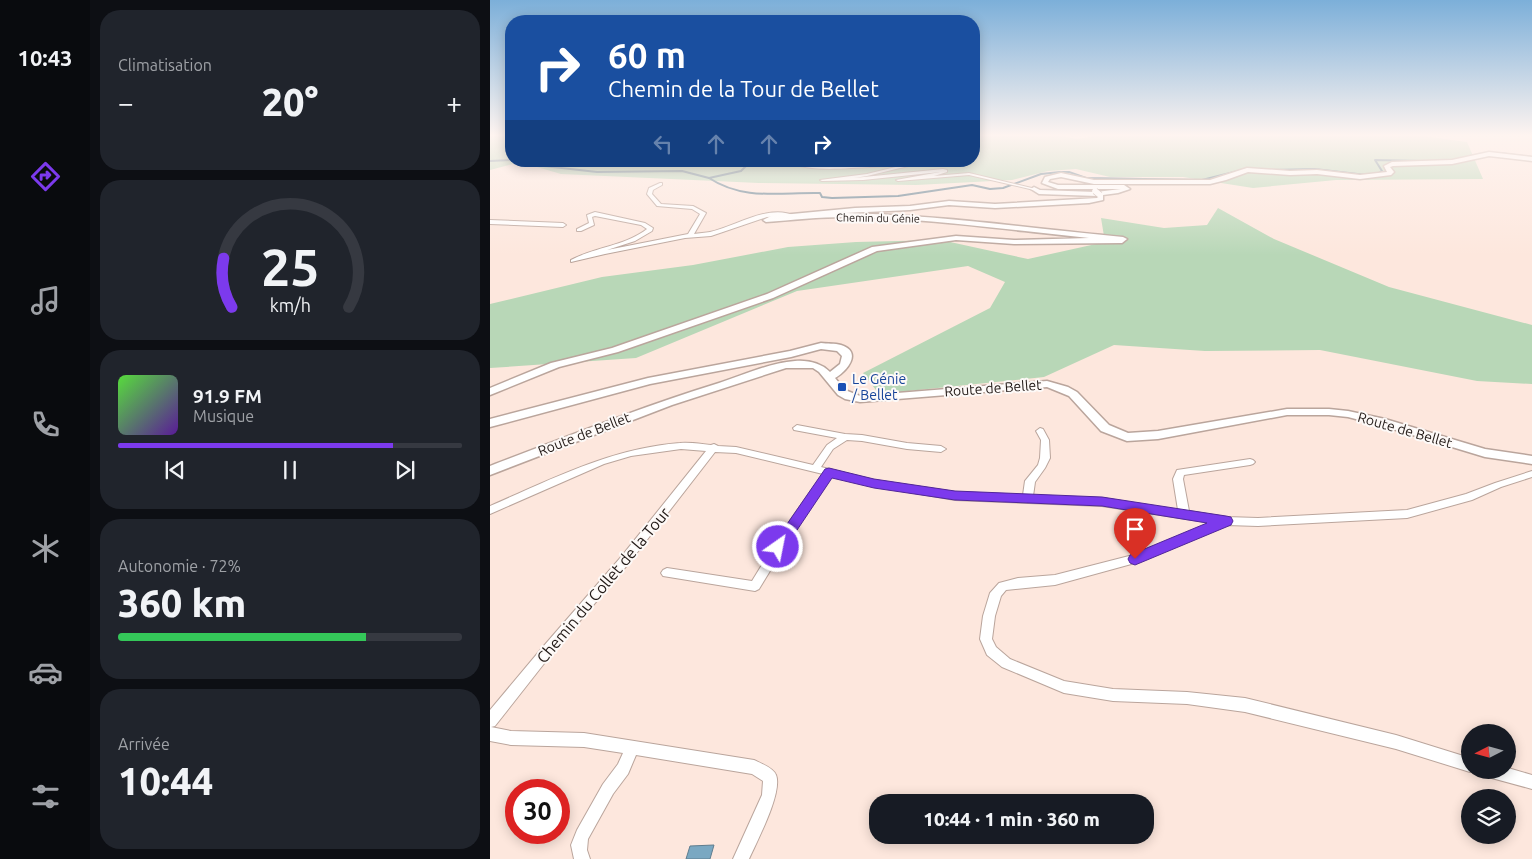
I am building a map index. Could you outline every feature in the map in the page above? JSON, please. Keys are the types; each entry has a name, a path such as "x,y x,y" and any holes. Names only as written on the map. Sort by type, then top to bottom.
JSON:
{"street":[{"name":"Chemin du Génie","path":"865,175 822,180 863,179 896,175"},
{"name":"Chemin du Génie","path":"924,175 898,180 956,175"},
{"name":"Chemin du Génie","path":"490,392 555,365 615,350 770,296 875,249 956,238 1014,242 1118,241 1123,239 964,222 881,216 844,215 766,220 864,209 910,208 949,203 995,206 1089,202 1101,199 1098,193 1025,188 973,175"},
{"path":"1034,189 1039,192 1076,193 1127,190 1124,187 1058,187 1045,183 1047,178 1061,175"},
{"path":"1061,175 1100,182 1210,182 1224,180 1235,175"},
{"path":"1350,175 1370,177 1382,175"},
{"path":"660,184 651,189 649,194 659,205 693,208 703,213 690,236"},
{"path":"579,230 592,224 590,216 595,214 625,219 648,226 650,230 643,236 602,249 573,261 604,252 690,236 711,234 766,215 783,214 792,216"},
{"path":"490,222 562,226"},
{"path":"490,424 654,380 791,354 821,346 835,346 847,354 847,360 843,367 830,376"},
{"name":"Route de Bellet","path":"490,471 656,406 774,369 794,365 809,365 821,369 830,376 833,384 842,394 860,399 1039,384 1056,386 1073,394 1105,428 1127,436 1158,435 1287,412 1329,412 1348,414 1385,423 1490,454 1532,460"},
{"path":"797,428 845,437 941,449"},
{"path":"1028,498 1030,481 1042,466 1045,458 1045,440 1040,431"},
{"path":"816,469 830,448 845,437"},
{"path":"490,510 601,462 631,453 681,446 736,450 874,483 955,496 1102,502 1226,521 1286,521 1407,514 1469,497 1532,474"},
{"name":"Chemin du Collet de la Tour","path":"490,721 625,560 714,447"},
{"path":"1184,514 1178,479 1180,472 1250,462"},
{"path":"667,573 755,586 788,532 829,472"},
{"path":"1226,521 1135,559 1055,580 1003,586 996,593 989,616 986,639 991,651 1006,663 1064,687 1114,695 1187,698 1245,705 1387,740 1461,762"},
{"path":"490,734 511,738 584,740 633,746 754,767 770,777 769,795 741,859"},
{"path":"582,859 579,843 582,835 608,788 623,768 633,746"},
{"path":"1516,778 1532,782"}],"green space":[{"path":"585,175 1032,175 1012,180 916,185 759,183"},
{"path":"1102,175 1481,175 1483,179 1336,180 1253,188 1183,177 1110,177"},
{"path":"1218,208 1274,239 1389,287 1532,325 1532,384 1477,381 1320,350 1205,351 1114,345 1044,377 879,394 863,373 990,308 1005,282 968,266 797,291 636,358 490,368 490,304 602,277 693,265 788,247 856,242 941,240 1028,259 1105,242 1101,218 1164,228 1207,225"}],"water":[{"path":"714,845 710,859 686,859 690,846"}],"waterway":[{"path":"698,175 709,178"},
{"path":"709,178 722,175"},
{"path":"709,178 722,185 749,193 820,193 822,197 832,198 898,196 972,185 990,189 1003,188 1038,175"},
{"path":"1078,175 1086,178 1202,180 1222,175"}],"place":[{"name":"Le Génie / Bellet","path":"842,387"}],"route":[{"path":"778,547 829,472 874,483 955,496 1001,496 1102,502 1226,521 1180,542 1135,559"}]}
